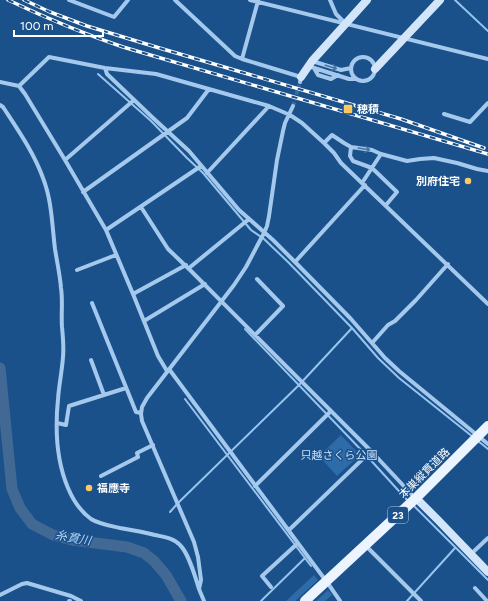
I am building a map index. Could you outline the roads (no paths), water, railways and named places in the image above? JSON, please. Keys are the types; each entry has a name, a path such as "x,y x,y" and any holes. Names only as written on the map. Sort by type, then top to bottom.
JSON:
{"main road":[{"name":"本巣縦貫道路","path":"305,601 328,583 484,439 488,426"},
{"name":"本巣縦貫道路","path":"312,601 328,583"}],"street":[{"path":"69,0 114,17 128,0"},
{"path":"175,0 235,56 301,79 345,23 367,0"},
{"path":"250,0 488,59"},
{"path":"330,0 336,14 345,23"},
{"path":"375,69 440,0"},
{"path":"242,59 258,1"},
{"path":"19,86 49,57 105,68 156,74 269,106 290,115 302,123 324,143 341,163 488,304"},
{"path":"311,65 349,79 356,79 363,82 368,81 374,75 374,63 371,60 360,57 354,61 351,72 356,79"},
{"path":"311,65 341,70 351,68"},
{"path":"105,68 107,74 189,151 229,199 273,240 347,314 399,372 484,439"},
{"path":"0,82 19,86 29,100 106,230 158,356 340,601"},
{"path":"84,192 187,118 209,89"},
{"path":"65,160 134,100"},
{"path":"444,114 470,122 488,103"},
{"path":"0,105 34,158 43,178 53,222 55,250 62,289 63,342 63,356 58,399 57,448 60,464 68,487 79,508 93,520 107,525 165,537 180,545 186,553 204,601"},
{"path":"207,173 269,106"},
{"path":"200,589 201,580 198,557 194,542 142,421 142,407 168,370 234,285 246,267 264,233 269,216 277,160 283,131 293,106"},
{"path":"324,143 332,135 344,144 352,147 372,150 407,161 434,158 488,171"},
{"path":"352,147 350,156 353,161 372,168 398,192 386,205"},
{"path":"294,262 363,184 381,154"},
{"path":"106,230 201,166"},
{"path":"141,207 168,249 205,284 371,451 488,572"},
{"path":"133,294 187,267 249,219"},
{"path":"77,270 116,255"},
{"path":"372,343 388,325 395,321 416,300 448,264"},
{"path":"255,334 283,306 257,279"},
{"path":"144,321 205,284"},
{"path":"92,303 136,412 141,413"},
{"path":"91,360 104,395"},
{"path":"57,423 66,425 69,406 126,388"},
{"path":"255,486 331,411"},
{"path":"101,476 138,457 137,453 153,445"},
{"path":"288,530 371,451"},
{"path":"471,554 488,538"},
{"path":"272,587 262,576 298,543"},
{"path":"367,547 421,601"},
{"path":"0,595 27,583 71,596 81,601"},
{"path":"475,588 487,601"}],"waterway":[{"path":"455,0 488,31"},
{"path":"98,74 151,121 203,173 251,230 264,239 289,263 352,328 378,358 399,378 473,437"},
{"path":"170,512 299,385 352,328"},
{"path":"245,329 408,501"},
{"name":"糸貫川","path":"0,368 12,489 20,508 32,524 53,535 72,540 127,547 144,553 154,561 166,575 181,601"},
{"path":"185,399 311,566"},
{"path":"478,441 488,449"},
{"path":"413,505 488,580"},
{"path":"407,601 455,548"},
{"path":"261,601 305,558"}],"tunnel":[{"path":"293,106 300,82"}],"railway":[{"path":"8,0 94,37 123,47 488,154"},
{"path":"24,0 87,26 401,119 484,148"}],"place":[{"name":"穂積","path":"348,109"},
{"name":"別府住宅","path":"468,181"},
{"name":"福應寺","path":"89,488"}],"park label":[{"name":"只越さくら公園","path":"339,455"}]}
